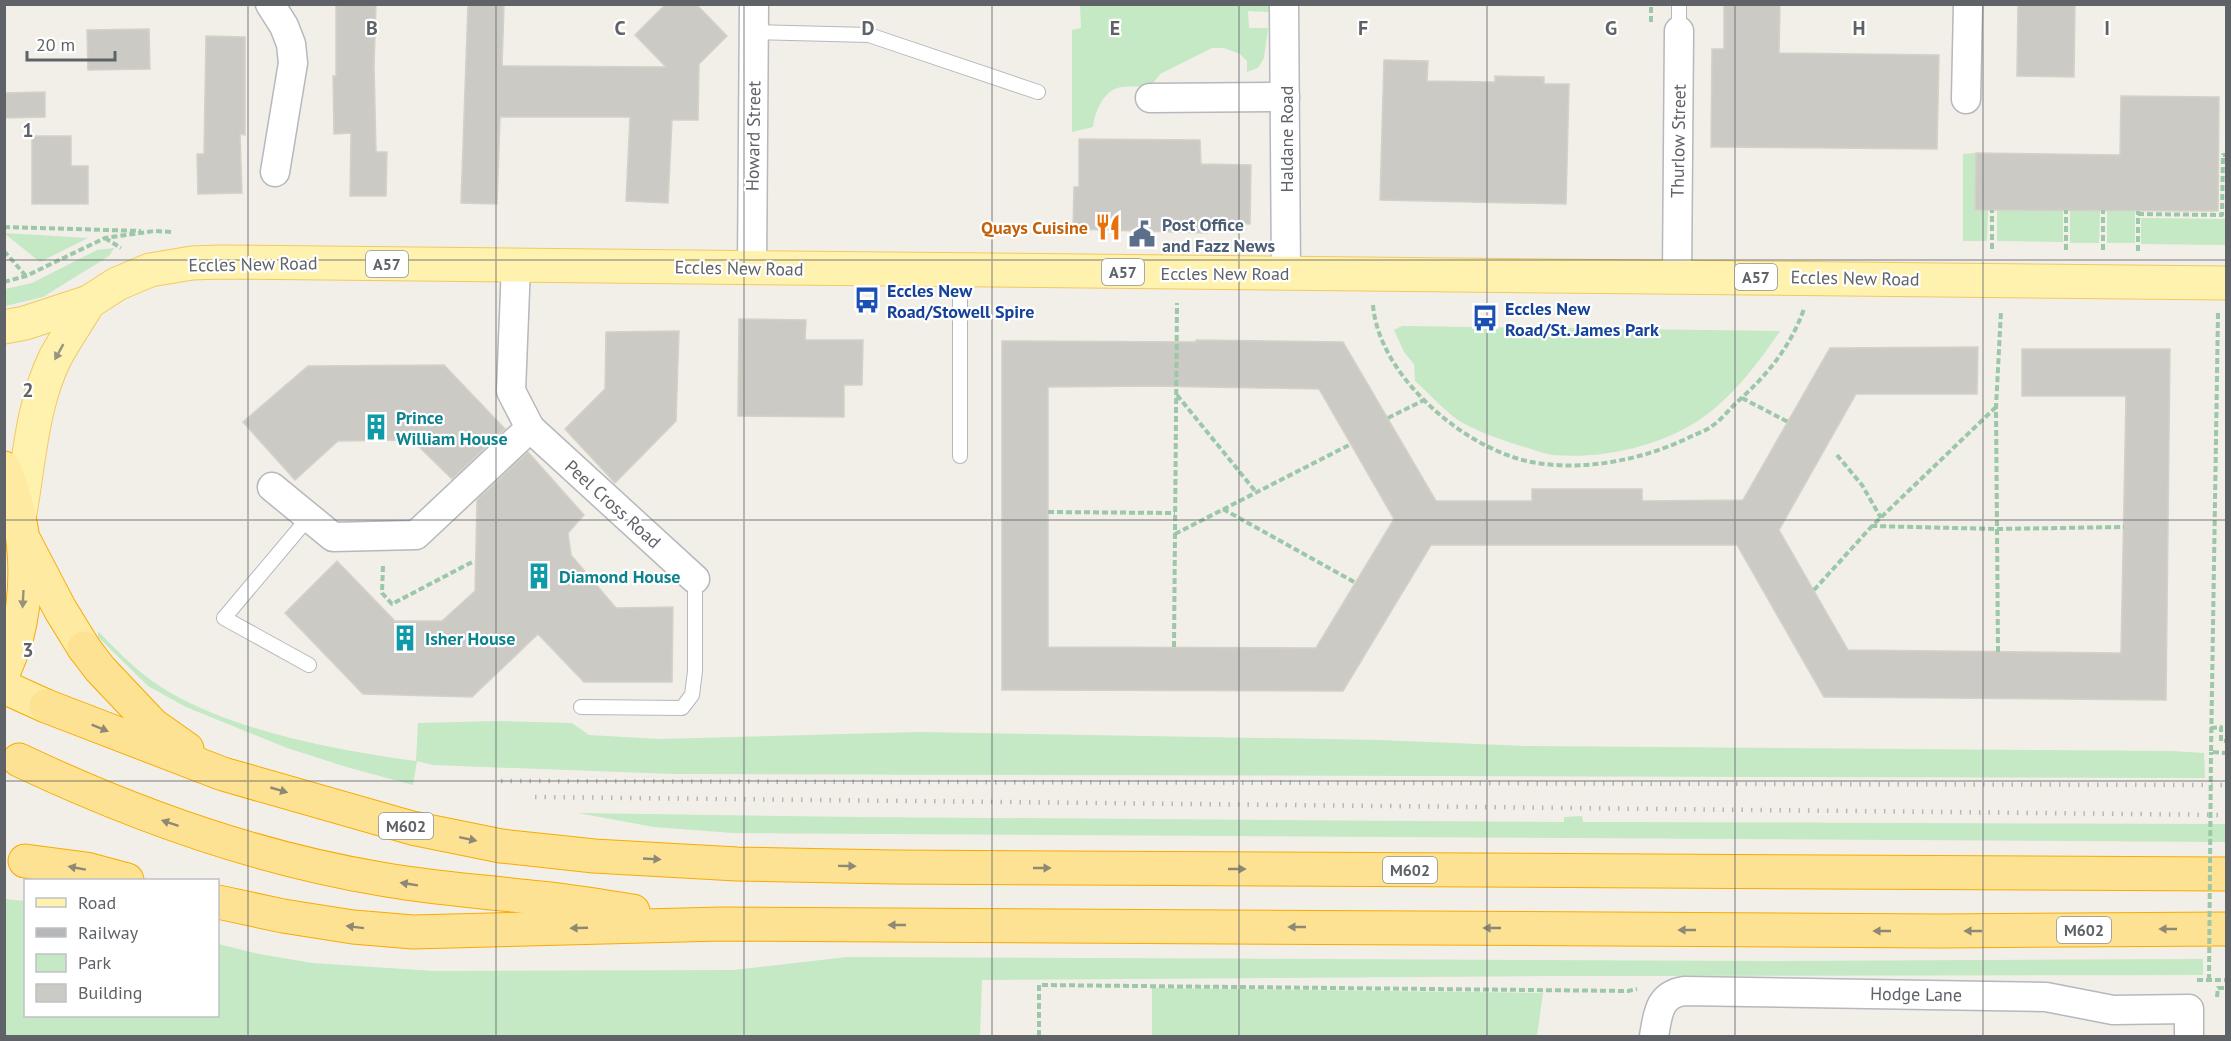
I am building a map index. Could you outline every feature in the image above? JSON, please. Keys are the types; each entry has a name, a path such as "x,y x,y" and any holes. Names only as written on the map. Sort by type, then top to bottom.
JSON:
{"highway":[{"path":"4,468 22,527 22,614 17,638 4,671"},
{"name":"M602","path":"22,527 60,609 100,669 153,725 223,774"},
{"name":"M602","path":"4,687 46,706 223,774 412,828 501,846 594,856 737,864 893,867 2226,873"},
{"name":"M602","path":"12,757 98,796 166,822 276,856 429,887 530,897 721,924"},
{"path":"15,860 86,869 123,879"},
{"name":"M602","path":"219,902 283,916 353,927 413,932 721,924 1929,931 2226,929"}],"main road":[{"name":"Eccles New Road","path":"4,327 25,323 89,302 133,275 168,266 192,263 2222,283"},
{"name":"Eccles New Road","path":"22,527 37,413 45,386 55,359 89,302"}],"street":[{"path":"270,4 285,26 291,44 293,63 291,81 285,100 275,171"},
{"name":"Howard Street","path":"752,268 754,4"},
{"name":"Haldane Road","path":"1284,4 1286,274"},
{"path":"1966,99 1968,4"},
{"name":"Thurlow Street","path":"1677,277 1679,18"},
{"path":"1150,98 1286,97"},
{"name":"Peel Cross Road","path":"516,265 511,391 530,428 695,579"},
{"path":"272,487 333,537 416,535 530,428"},
{"name":"Hodge Lane","path":"1656,1028 1660,1004 1677,992 1684,991 2046,998 2114,1010 2189,1009 2189,1036"}],"lane":[{"path":"754,32 869,35 1038,92"},
{"path":"960,270 960,456"},
{"path":"309,517 224,618 309,665"},
{"path":"581,707 682,708 692,694 695,671 695,579"}],"path":[{"path":"2138,251 2138,213 2222,215 2223,155 2226,155"},
{"path":"1992,210 1992,249"},
{"path":"2066,210 2066,250"},
{"path":"2103,210 2103,251"},
{"path":"4,227 154,231"},
{"path":"4,251 26,276"},
{"path":"1174,647 1177,273"},
{"path":"1370,274 1373,312 1380,334 1397,368 1438,414 1465,434 1495,450 1535,463 1573,465 1639,456 1678,443 1712,427 1767,374 1797,327 1815,278"},
{"path":"1998,652 1996,407 2002,280"},
{"path":"2209,980 2211,728 2222,283"},
{"path":"1176,394 1256,492"},
{"path":"1742,398 1788,422"},
{"path":"1388,418 1424,400"},
{"path":"1814,590 1872,526 1996,407"},
{"path":"1175,534 1351,444"},
{"path":"1837,455 1862,485 1881,518"},
{"path":"1223,509 1356,583"},
{"path":"1048,512 1175,513"},
{"path":"1872,526 1996,530 2124,526"},
{"path":"402,536 397,546 382,560 382,593 392,604 474,561"},
{"path":"2211,728 2221,728 2221,741 2226,741"},
{"path":"2211,752 2226,753"},
{"path":"2191,979 2226,980"},
{"path":"1039,1036 1039,985 1628,991"}],"green space":[{"path":"1080,5 1270,5 1270,12 1248,11 1249,28 1268,28 1264,58 1258,68 1247,72 1247,61 1240,54 1224,48 1212,48 1160,74 1151,86 1122,87 1110,92 1098,108 1093,127 1072,132 1072,30 1081,28"},
{"path":"1976,153 1975,209 1988,210 1987,241 1963,241 1963,154"},
{"path":"1997,210 2063,210 2063,242 1997,241"},
{"path":"2070,210 2100,210 2099,243 2070,243"},
{"path":"2107,210 2135,210 2135,243 2107,243"},
{"path":"2141,218 2226,219 2226,245 2141,244"},
{"path":"5,233 88,238 40,262"},
{"path":"114,248 109,256 43,297 5,306 5,289 32,283 97,250"},
{"path":"1402,326 1780,331 1752,370 1730,394 1693,424 1661,440 1625,450 1571,456 1548,454 1505,441 1463,423 1451,414 1415,381 1414,364 1404,352 1394,330"},
{"path":"98,631 152,681 210,712 244,725 314,744 416,761 418,723 499,721 572,723 589,735 659,739 918,732 1380,740 1527,746 2171,751 2204,753 2205,778 674,774 433,765 417,761 413,785 287,748 186,707 148,686 98,637"},
{"path":"578,813 1564,822 1564,817 1582,816 1583,822 2226,824 2226,842 733,833 654,827"},
{"path":"5,899 24,901 24,1017 219,1017 219,944 312,963 434,971 734,970 847,957 1770,961 2203,959 2203,975 982,980 980,1036 5,1036"},
{"path":"1152,988 1543,993 1537,1036 1152,1036"}],"building":[{"path":"336,4 376,4 374,65 376,152 387,152 386,196 350,196 351,133 334,134 333,76 336,76"},
{"path":"468,4 504,4 502,66 666,67 635,35 666,4 696,4 727,36 699,64 698,120 672,120 668,203 626,201 630,117 500,117 497,204 461,203"},
{"path":"1724,4 1780,4 1779,53 1939,55 1937,149 1711,147 1712,49 1724,49"},
{"path":"2018,4 2075,4 2074,77 2017,76"},
{"path":"149,29 150,69 88,70 87,30"},
{"path":"206,36 245,37 245,135 240,134 242,193 198,194 197,154 204,154"},
{"path":"1384,60 1428,61 1427,81 1495,82 1495,76 1544,77 1544,84 1569,84 1566,204 1380,200"},
{"path":"45,92 45,117 4,118 4,93"},
{"path":"2121,96 2219,97 2218,211 1975,210 1976,153 2120,155"},
{"path":"32,136 71,136 71,166 88,166 88,204 32,204"},
{"path":"1079,139 1200,140 1201,164 1251,165 1250,224 1208,223 1207,233 1073,229 1074,187 1079,187"},
{"path":"739,319 806,320 805,340 863,340 862,385 844,385 844,417 738,416"},
{"path":"679,331 676,421 615,483 565,429 605,389 606,332"},
{"path":"1196,340 1343,342 1436,501 1532,501 1532,489 1642,489 1642,501 1743,500 1830,348 1978,347 1977,394 1856,394 1779,530 1848,650 2121,653 2126,396 2022,396 2022,349 2170,349 2166,700 1824,697 1737,545 1431,545 1343,691 1002,690 1002,341 1196,342","holes":["1048,387 1319,389 1394,519 1316,648 1048,647"]},
{"name":"Prince William House","path":"444,365 505,429 452,479 412,440 338,441 295,480 243,422 308,366"},
{"path":"528,452 584,515 568,533 571,555 616,608 673,607 672,682 584,682 538,634 472,697 363,694 285,613 337,561 395,621 442,621 475,591 477,500"}],"railway":[{"path":"501,781 2226,785"},
{"path":"535,797 2226,815"}],"place":[{"name":"Quays Cuisine","path":"1108,227"},
{"name":"Post Office and Fazz News","path":"1142,234"},
{"name":"Eccles New Road/Stowell Spire","path":"867,300"},
{"name":"Eccles New Road/St. James Park","path":"1485,318"},
{"name":"Prince William House","path":"376,427"},
{"name":"Diamond House","path":"539,576"},
{"name":"Isher House","path":"405,638"}]}
